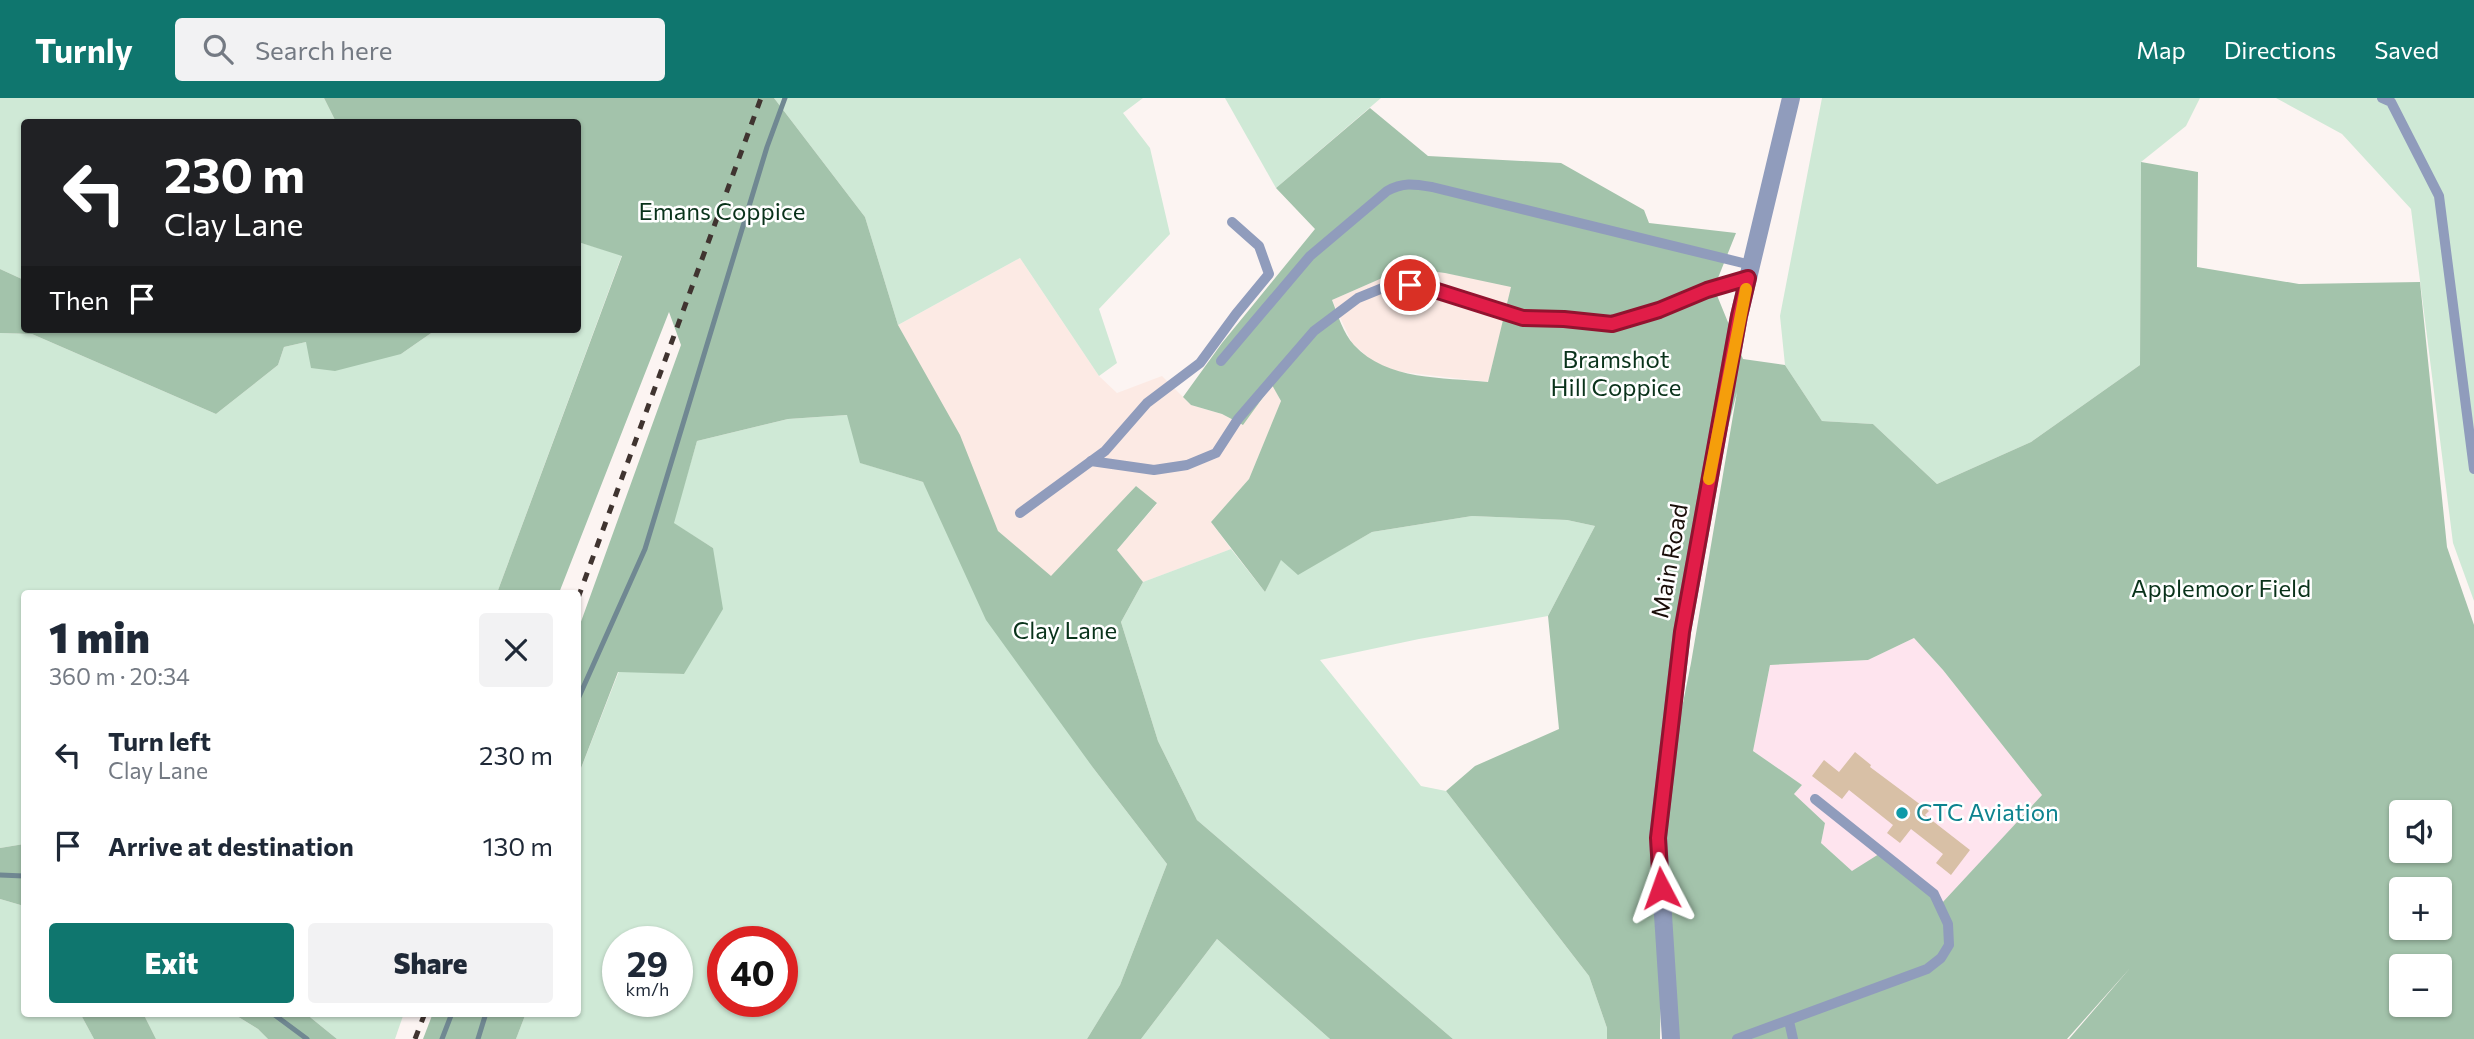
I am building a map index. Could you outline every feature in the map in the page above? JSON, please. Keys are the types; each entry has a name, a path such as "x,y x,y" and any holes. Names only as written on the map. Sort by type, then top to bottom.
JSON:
{"street":[{"name":"Main Road","path":"1671,1039 1658,838 1682,632 1739,316 1791,98"}],"lane":[{"path":"2382,98 2391,102 2439,196 2474,469"},
{"path":"1221,361 1310,256 1387,191 1410,183 1750,272"},
{"path":"1020,513 1105,451 1147,402 1200,363 1269,274 1259,246 1232,222"},
{"path":"1091,461 1154,470 1187,465 1216,453 1238,419 1314,331 1358,298 1395,284 1425,287 1523,318 1612,324 1659,310 1750,272"},
{"path":"1737,1039 1927,969 1941,958 1949,944 1948,924 1934,894 1815,799"},
{"path":"1789,1021 1793,1039"}],"shaded area":[{"path":"1020,258 1099,376 1117,393 1162,376 1191,405 1222,414 1242,425 1273,385 1281,402 1249,479 1211,522 1231,549 1143,582 1117,550 1157,504 1136,486 1051,577 998,532 959,435 898,325"},
{"path":"1405,268 1512,286 1488,382 1393,371 1371,360 1352,343 1332,300"},
{"path":"1914,638 1943,670 2042,795 1942,904 1852,871 1821,843 1825,823 1794,794 1802,785 1753,751 1770,665 1868,660"}],"green space":[{"path":"0,98 324,98 334,119 21,119 21,279 0,269"},
{"path":"324,98 774,98 865,217 898,325 960,435 998,531 1051,576 1136,486 1157,503 1117,550 1143,582 1121,622 1158,741 1197,820 1453,1039 1330,1039 1217,939 1141,1039 1087,1039 1120,985 1167,864 986,620 923,482 860,463 847,415 788,419 697,441 674,523 713,548 723,609 684,674 618,672 581,768 581,622 681,345 669,312 560,590 498,590 622,256 581,243 581,119 334,119"},
{"path":"774,98 1143,98 1123,113 1150,148 1170,234 1099,309 1117,363 1099,376 1020,258 898,325 865,217"},
{"path":"1225,98 1381,98 1276,188"},
{"path":"1822,98 2200,98 2186,126 2141,162 2140,365 2031,442 1937,484 1873,424 1822,421 1785,365 1780,316"},
{"path":"2276,98 2474,98 2474,601 2453,543 2411,209 2342,134"},
{"path":"1370,108 1428,156 1561,163 1644,210 1649,223 1736,233 1714,288 1743,359 1785,365 1822,421 1873,424 1937,484 2031,442 2140,365 2141,162 2198,172 2197,267 2299,284 2420,282 2447,547 2474,625 2474,1039 2069,1039 2131,967 2067,1039 1672,1039 1662,931 1660,1039 1607,1039 1607,1028 1589,976 1446,791 1475,766 1559,729 1548,616 1595,526 1567,520 1472,516 1372,532 1298,575 1281,560 1265,592 1211,522 1249,479 1281,401 1272,385 1243,425 1222,414 1191,405 1183,397 1222,343 1315,229 1276,188","holes":["1405,268 1445,273 1511,287 1488,382 1435,378 1399,371 1367,357 1350,340 1332,300","1737,392 1691,663 1667,783 1691,572","1914,638 1943,670 2042,795 1942,903 1879,854 1852,871 1821,843 1825,823 1794,794 1802,785 1753,751 1770,665 1868,660"]},
{"path":"581,243 622,255 498,590 21,590 21,844 0,848 0,333 32,334 216,414 278,365 284,347 306,342 401,354 431,333 581,333"},
{"path":"0,269 21,279 21,333 431,333 401,354 335,371 311,368 306,342 284,347 278,365 216,414 32,334 0,333"},
{"path":"848,415 861,463 923,482 1094,769 1167,864 1120,985 1087,1039 516,1039 524,1017 581,1017 581,768 619,671 684,674 713,548 673,523 697,441 788,419"},
{"path":"1472,516 1567,520 1595,526 1548,616 1320,660 1421,786 1446,791 1589,976 1607,1028 1607,1039 1453,1039 1197,820 1158,741 1121,622 1143,582 1231,549 1265,592 1281,559 1298,574 1372,532"},
{"path":"21,844 21,905 0,899 0,848"},
{"path":"0,899 21,905 21,1017 82,1017 94,1039 0,1039"},
{"path":"1217,939 1330,1039 1141,1039"},
{"path":"82,1017 145,1017 156,1039 94,1039"},
{"path":"145,1017 238,1017 268,1039 156,1039"},
{"path":"238,1017 310,1017 337,1039 268,1039"},
{"path":"310,1017 403,1017 395,1039 337,1039"},
{"path":"431,1017 524,1017 516,1039 423,1039"}],"building":[{"name":"CTC Aviation","path":"1855,752 1871,765 1870,767 1929,811 1925,815 1970,850 1951,875 1936,863 1943,854 1911,829 1900,843 1887,833 1893,825 1849,790 1842,799 1812,776 1824,760 1839,772"}],"waterway":[{"path":"581,692 645,549 767,147 785,98"},
{"path":"0,875 21,876"},
{"path":"277,1017 307,1039"},
{"path":"442,1039 450,1017"},
{"path":"478,1039 485,1017"}],"railway":[{"path":"581,590 761,98"},
{"path":"415,1039 423,1017"}],"slow traffic":[{"path":"1709,479 1746,289"}],"place":[{"name":"CTC Aviation","path":"1902,813"}],"route":[{"path":"1410,285 1425,287 1523,318 1612,324 1748,278 1682,632 1658,838 1661,888"}],"park label":[{"name":"Emans Coppice","path":"722,212"},
{"name":"Bramshot Hill Coppice","path":"1616,374"},
{"name":"Applemoor Field","path":"2221,589"},
{"name":"Clay Lane","path":"1065,631"}]}
